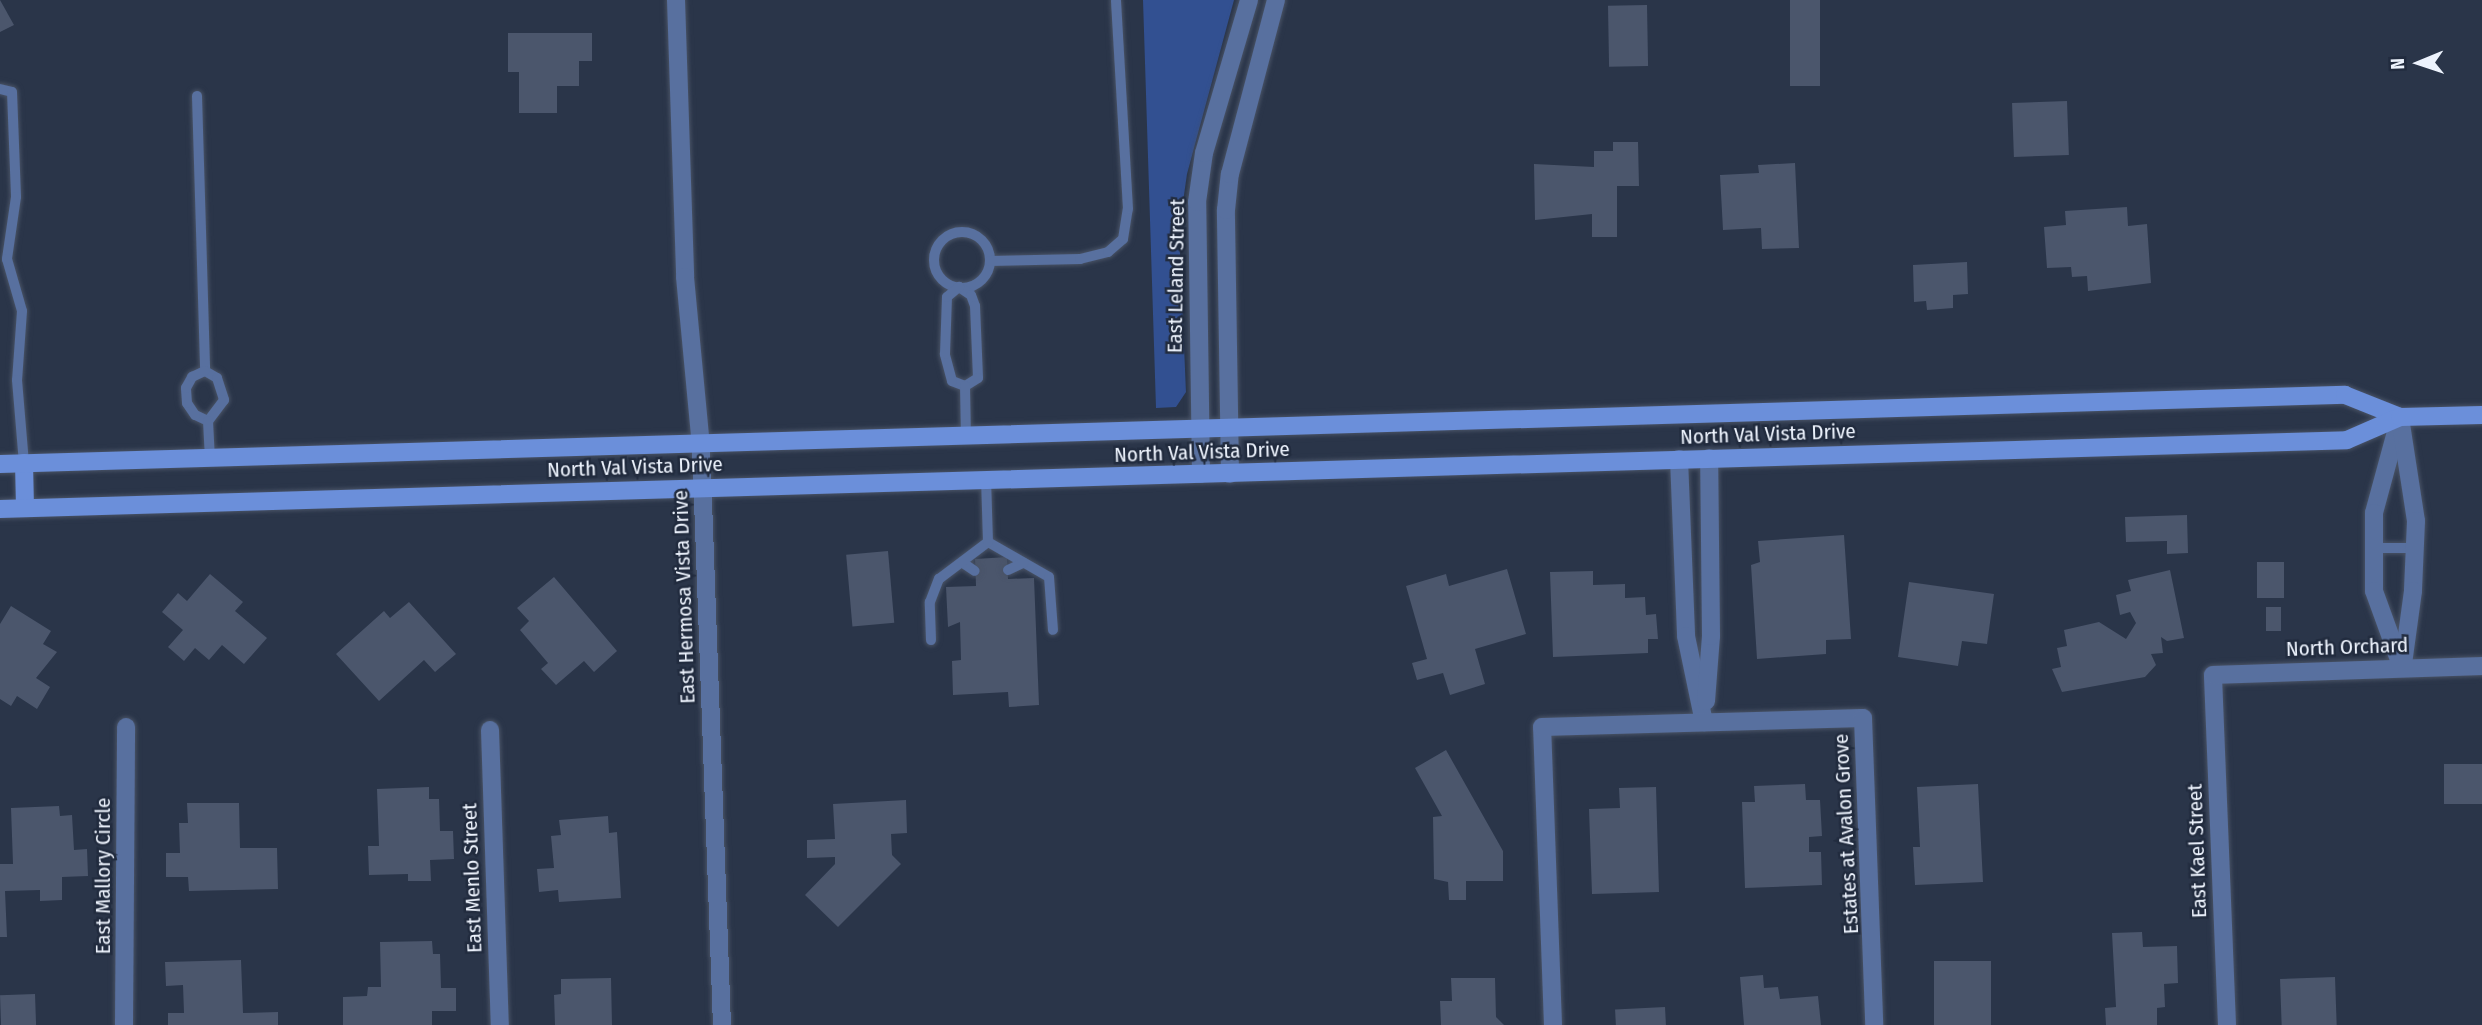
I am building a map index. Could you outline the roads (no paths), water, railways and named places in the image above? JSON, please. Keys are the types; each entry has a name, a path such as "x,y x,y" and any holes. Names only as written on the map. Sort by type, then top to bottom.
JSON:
{"main road":[{"name":"North Val Vista Drive","path":"0,464 1228,430 2345,394 2400,417"},
{"name":"North Val Vista Drive","path":"0,509 2347,440 2400,417 2482,415"},
{"path":"24,463 26,508"}],"street":[{"name":"East Hermosa Vista Drive","path":"676,0 685,278 703,488 722,1025"},
{"name":"East Leland Street","path":"1201,474 1197,202 1204,153 1249,0"},
{"path":"1230,474 1224,248 1229,186 1276,0"},
{"path":"2400,417 2374,513 2374,591 2402,668"},
{"path":"2400,417 2416,521 2402,668"},
{"path":"1704,722 1712,636 1709,458"},
{"path":"1679,459 1686,636 1704,722"},
{"path":"1682,547 1710,544"},
{"name":"North Orchard","path":"2213,675 2482,666"},
{"name":"East Kael Street","path":"2213,675 2227,1025"},
{"name":"Estates at Avalon Grove","path":"1553,1025 1542,727 1863,718 1874,1025"},
{"name":"East Mallory Circle","path":"124,1025 126,727"},
{"name":"East Menlo Street","path":"490,730 500,1025"}],"lane":[{"path":"989,261 1080,258 1108,252 1123,239 1128,209 1116,0"},
{"path":"0,89 12,92 16,197 7,259 22,311 17,380 24,463"},
{"path":"197,96 205,371"},
{"path":"965,386 952,381 945,354 947,297 959,287 981,280 989,261 987,247 974,235 957,232 942,241 935,267 946,282 959,287 971,295 975,306 978,378 965,386"},
{"path":"205,371 192,377 186,388 187,403 195,415 208,421"},
{"path":"205,371 217,377 224,400 208,421 210,457"},
{"path":"965,386 966,437"},
{"path":"986,480 988,542"},
{"path":"931,640 930,602 939,579 988,542"},
{"path":"988,542 1049,577 1053,629"},
{"path":"2374,548 2415,548"},
{"path":"963,563 975,571"},
{"path":"1007,569 1023,563"}]}
